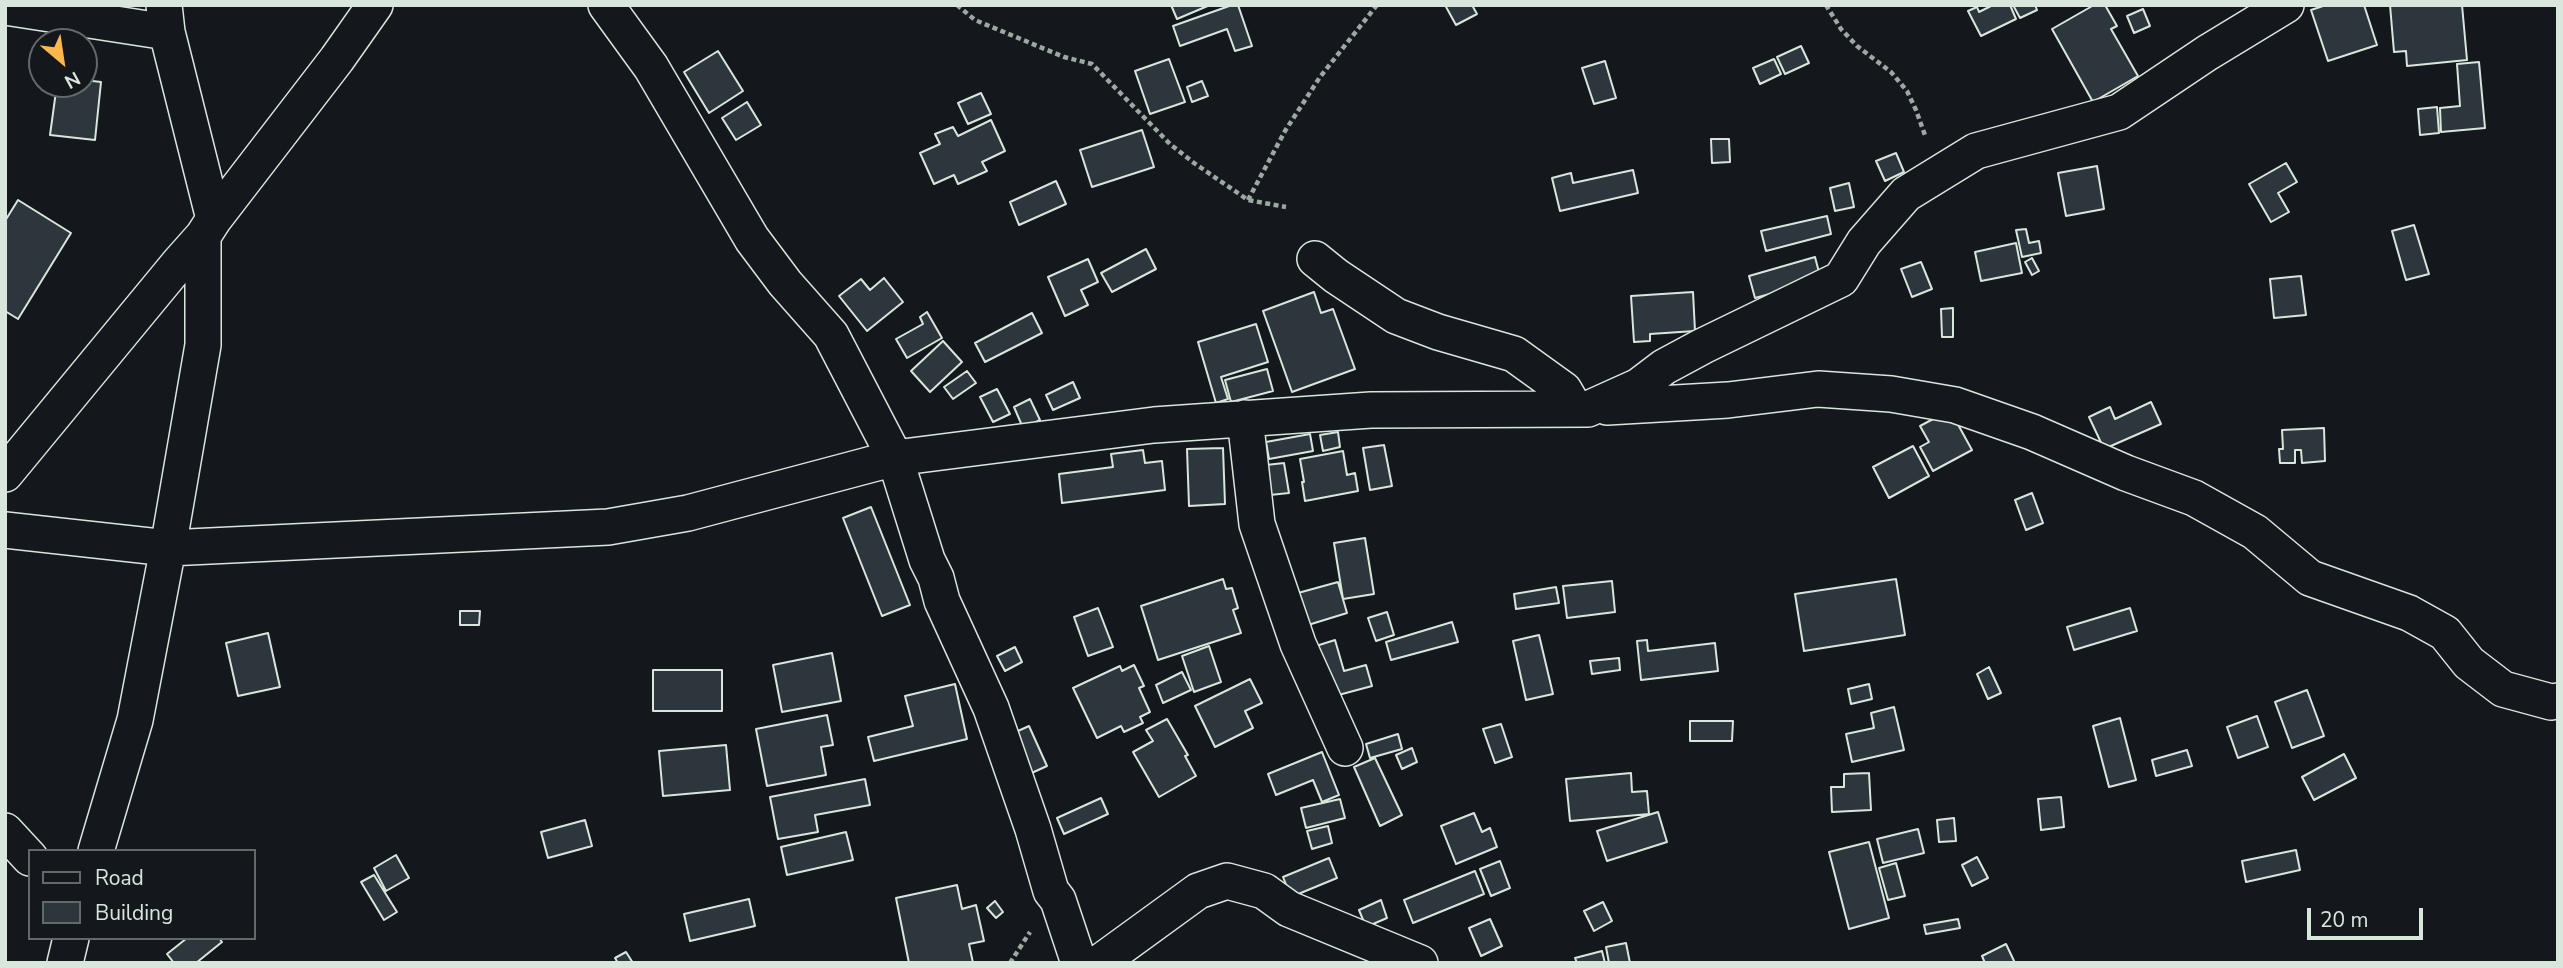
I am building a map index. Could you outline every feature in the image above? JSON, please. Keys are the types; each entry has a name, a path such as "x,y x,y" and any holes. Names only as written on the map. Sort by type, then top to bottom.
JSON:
{"street":[{"path":"5,474 209,227 375,5"},
{"path":"606,5 651,67 752,239 785,283 831,335 895,458 927,560 990,708 1033,829 1051,891 1058,900 1079,963"},
{"path":"1582,409 1639,386 1664,367 1703,345 1841,279 1864,242 1906,194 1976,151 2119,111 2286,5"},
{"path":"5,7 166,19 209,227 202,345 168,548 135,720 97,849"},
{"path":"1315,259 1396,316 1438,332 1514,354 1564,390 1582,409"},
{"path":"5,530 168,548 608,527 688,513 895,458 1154,425 1371,410 1582,409 1728,400 1818,389 1877,393 1955,405 2032,432 2126,474 2194,498 2255,532 2310,578 2409,613 2445,633 2469,663 2503,689 2551,702 2558,701"},
{"path":"1245,418 1257,524 1297,644 1345,748"},
{"path":"5,831 28,856"},
{"path":"1099,963 1198,891 1227,881 1264,891 1289,909 1420,963"},
{"path":"65,963 71,940"}],"path":[{"path":"957,5 975,20 1065,57 1092,64 1170,144 1248,200 1286,207"},
{"path":"1248,200 1292,120 1320,77 1377,5"},
{"path":"1826,5 1841,29 1857,46 1891,72 1907,91 1940,175"}],"building":[{"path":"1171,5 1210,5 1177,19"},
{"path":"1238,5 1252,46 1235,51 1227,29 1180,46 1173,26"},
{"path":"1445,5 1472,5 1477,14 1456,25"},
{"path":"1993,5 2010,5 2016,19 1981,36 1968,11 1977,7 1979,12"},
{"path":"2013,5 2035,5 2037,10 2020,18"},
{"path":"2094,5 2105,5 2117,26 2111,29 2138,76 2093,102 2052,29"},
{"path":"2326,5 2364,5 2377,45 2328,61 2311,10"},
{"path":"2390,5 2462,5 2467,60 2407,66 2406,51 2394,52"},
{"path":"2143,9 2150,26 2134,33 2127,16"},
{"path":"1801,46 1809,63 1785,74 1777,57"},
{"path":"718,51 743,91 709,113 684,72"},
{"path":"1169,59 1185,102 1150,114 1135,71"},
{"path":"1774,59 1781,74 1760,84 1753,68"},
{"path":"1605,61 1616,98 1594,104 1582,68"},
{"path":"2479,62 2485,128 2441,132 2440,108 2460,106 2457,64"},
{"path":"1202,81 1208,96 1192,102 1187,87"},
{"path":"98,82 101,82 95,140 50,135 55,98 98,98"},
{"path":"981,93 991,114 968,124 958,103"},
{"path":"747,102 761,125 736,140 722,118"},
{"path":"2437,107 2439,133 2420,135 2418,109"},
{"path":"991,120 1005,151 982,162 987,171 958,184 954,175 934,184 920,153 940,144 935,134 953,127 958,136"},
{"path":"1142,130 1154,167 1092,187 1080,150"},
{"path":"1711,139 1729,139 1730,162 1712,163"},
{"path":"1896,153 1904,172 1885,181 1876,161"},
{"path":"2286,163 2297,182 2278,193 2289,212 2271,222 2249,184"},
{"path":"2097,166 2104,209 2066,216 2058,173"},
{"path":"1633,170 1638,193 1560,211 1552,178 1571,173 1573,183"},
{"path":"1056,181 1066,204 1019,225 1010,202"},
{"path":"1849,183 1854,207 1835,211 1830,188"},
{"path":"18,200 71,233 18,319 5,311 5,221"},
{"path":"1827,216 1831,234 1766,251 1761,231"},
{"path":"2414,225 2429,274 2406,280 2392,231"},
{"path":"2026,229 2029,243 2039,241 2041,253 2022,257 2016,230"},
{"path":"2016,243 2022,273 1981,281 1975,252"},
{"path":"1146,249 1156,269 1112,292 1101,273"},
{"path":"1815,257 1821,280 1755,298 1749,276"},
{"path":"2032,258 2039,271 2032,275 2025,262"},
{"path":"1088,259 1098,282 1081,290 1088,305 1065,316 1048,277"},
{"path":"1921,262 1932,289 1912,297 1901,269"},
{"path":"2301,276 2306,315 2274,318 2270,279"},
{"path":"884,278 903,302 867,331 839,296 861,279 870,290"},
{"path":"1314,292 1321,313 1333,309 1355,369 1292,392 1263,311"},
{"path":"1693,292 1695,331 1650,334 1650,341 1634,342 1631,296"},
{"path":"1953,308 1953,337 1942,337 1941,309"},
{"path":"927,312 942,338 907,358 896,339 923,324 920,317"},
{"path":"1032,313 1042,333 985,362 975,343"},
{"path":"1256,324 1268,362 1221,377 1228,399 1216,403 1198,342"},
{"path":"943,341 962,362 930,392 911,371"},
{"path":"1267,369 1273,391 1231,402 1225,380"},
{"path":"967,371 976,383 953,399 944,387"},
{"path":"1073,382 1080,398 1053,410 1046,395"},
{"path":"997,389 1010,414 993,422 980,397"},
{"path":"1030,399 1040,420 1023,428 1014,407"},
{"path":"2151,402 2161,424 2104,449 2089,417 2110,407 2115,419"},
{"path":"1950,410 1972,450 1933,471 1920,447 1929,442 1920,426"},
{"path":"2324,428 2325,461 2302,463 2301,450 2295,450 2295,463 2280,463 2279,449 2283,449 2282,430"},
{"path":"1338,432 1340,447 1323,451 1320,435"},
{"path":"1310,434 1313,451 1269,459 1266,442"},
{"path":"1384,445 1392,486 1370,490 1363,448"},
{"path":"1913,446 1929,476 1889,498 1873,467"},
{"path":"1223,448 1225,504 1189,506 1187,449"},
{"path":"1143,450 1145,463 1162,461 1165,490 1062,503 1059,474 1113,467 1111,454"},
{"path":"1343,451 1347,475 1355,473 1358,491 1305,501 1300,459"},
{"path":"1284,463 1289,493 1270,495 1266,465"},
{"path":"2032,493 2043,523 2026,530 2015,500"},
{"path":"871,507 910,605 882,616 843,518"},
{"path":"1365,538 1374,594 1343,599 1334,543"},
{"path":"1223,579 1226,589 1232,588 1238,608 1233,610 1241,633 1158,660 1141,606"},
{"path":"1896,579 1905,635 1804,651 1795,594"},
{"path":"1612,581 1615,612 1567,618 1563,586"},
{"path":"1338,582 1347,613 1308,625 1298,593"},
{"path":"1556,587 1559,603 1516,609 1514,594"},
{"path":"1098,608 1113,647 1088,656 1074,617"},
{"path":"2130,608 2137,631 2074,650 2067,627"},
{"path":"460,611 480,611 479,625 460,625"},
{"path":"1387,612 1394,635 1376,641 1368,618"},
{"path":"1452,622 1458,642 1391,660 1386,642"},
{"path":"268,633 280,687 238,696 226,643"},
{"path":"1539,635 1553,694 1526,700 1513,641"},
{"path":"1335,640 1344,671 1366,665 1372,686 1331,697 1316,646"},
{"path":"1647,640 1648,651 1715,643 1718,671 1641,680 1637,641"},
{"path":"1209,646 1221,682 1194,692 1182,656"},
{"path":"1015,647 1022,662 1005,671 997,656"},
{"path":"832,653 841,701 782,712 773,665"},
{"path":"1619,658 1620,670 1592,674 1590,661"},
{"path":"1134,665 1144,686 1139,688 1150,712 1140,717 1143,723 1124,732 1121,726 1097,738 1073,688 1120,666 1122,671"},
{"path":"1989,667 2001,693 1988,699 1977,674"},
{"path":"653,670 722,670 722,711 653,711"},
{"path":"1182,672 1191,690 1163,703 1156,685"},
{"path":"1250,679 1262,703 1245,711 1253,728 1215,747 1195,706"},
{"path":"955,684 967,739 874,761 868,737 913,726 905,696"},
{"path":"1869,684 1872,699 1851,704 1848,689"},
{"path":"2307,690 2324,736 2292,748 2275,702"},
{"path":"1894,707 1904,750 1852,762 1846,734 1874,728 1871,713"},
{"path":"827,715 833,745 821,747 826,775 767,786 756,729"},
{"path":"2257,716 2268,747 2238,758 2227,727"},
{"path":"2120,718 2136,780 2109,787 2093,726"},
{"path":"1167,719 1188,755 1185,756 1196,776 1159,797 1133,752 1153,741 1146,730"},
{"path":"1690,721 1733,721 1732,741 1690,741"},
{"path":"1501,724 1512,757 1495,763 1483,729"},
{"path":"1029,726 1047,766 1025,776 1007,736"},
{"path":"1398,734 1402,749 1370,758 1366,744"},
{"path":"726,745 730,790 663,796 659,751"},
{"path":"1412,748 1417,762 1402,769 1396,755"},
{"path":"2187,750 2192,766 2156,776 2152,760"},
{"path":"1322,752 1339,795 1322,802 1313,780 1276,795 1268,774"},
{"path":"2344,754 2356,778 2314,800 2302,777"},
{"path":"1375,758 1402,815 1380,826 1354,767"},
{"path":"1631,773 1632,792 1647,791 1649,814 1570,821 1566,779"},
{"path":"1869,773 1871,810 1832,812 1831,787 1844,787 1844,774"},
{"path":"865,779 870,805 815,815 818,832 778,839 770,797"},
{"path":"2061,797 2064,827 2041,830 2038,799"},
{"path":"1101,798 1108,814 1064,834 1057,818"},
{"path":"1340,799 1345,818 1306,828 1301,808"},
{"path":"1658,812 1667,842 1607,861 1597,831"},
{"path":"1474,813 1482,832 1490,828 1497,847 1456,864 1441,826"},
{"path":"1954,818 1956,841 1939,842 1937,820"},
{"path":"585,820 592,846 548,858 541,832"},
{"path":"1328,826 1332,843 1312,849 1307,831"},
{"path":"1918,829 1924,853 1883,863 1877,839"},
{"path":"846,832 853,860 787,875 781,847"},
{"path":"1869,842 1889,918 1849,929 1829,852"},
{"path":"2296,850 2300,870 2246,882 2242,861"},
{"path":"396,855 409,878 386,891 374,868"},
{"path":"1977,857 1988,878 1972,886 1962,865"},
{"path":"1329,858 1337,878 1291,897 1283,877"},
{"path":"1500,861 1510,888 1491,896 1480,869"},
{"path":"1896,863 1905,896 1888,900 1879,868"},
{"path":"1475,871 1484,894 1413,923 1404,900"},
{"path":"374,875 397,912 384,920 361,882"},
{"path":"957,885 962,909 976,905 984,941 969,944 973,963 909,963 896,898"},
{"path":"749,899 755,926 690,941 684,914"},
{"path":"1381,900 1387,918 1366,927 1359,910"},
{"path":"995,901 1003,912 996,918 987,908"},
{"path":"1603,902 1612,921 1594,931 1584,911"},
{"path":"1490,919 1502,946 1481,956 1469,928"},
{"path":"1958,919 1960,928 1926,934 1924,925"},
{"path":"184,940 222,942 196,963 174,963 167,954"},
{"path":"1626,943 1630,963 1609,963 1606,947"},
{"path":"2006,944 2015,963 1985,963 1982,956"},
{"path":"1602,951 1605,963 1577,963 1575,958"},
{"path":"626,952 633,963 618,963 615,958"}]}
